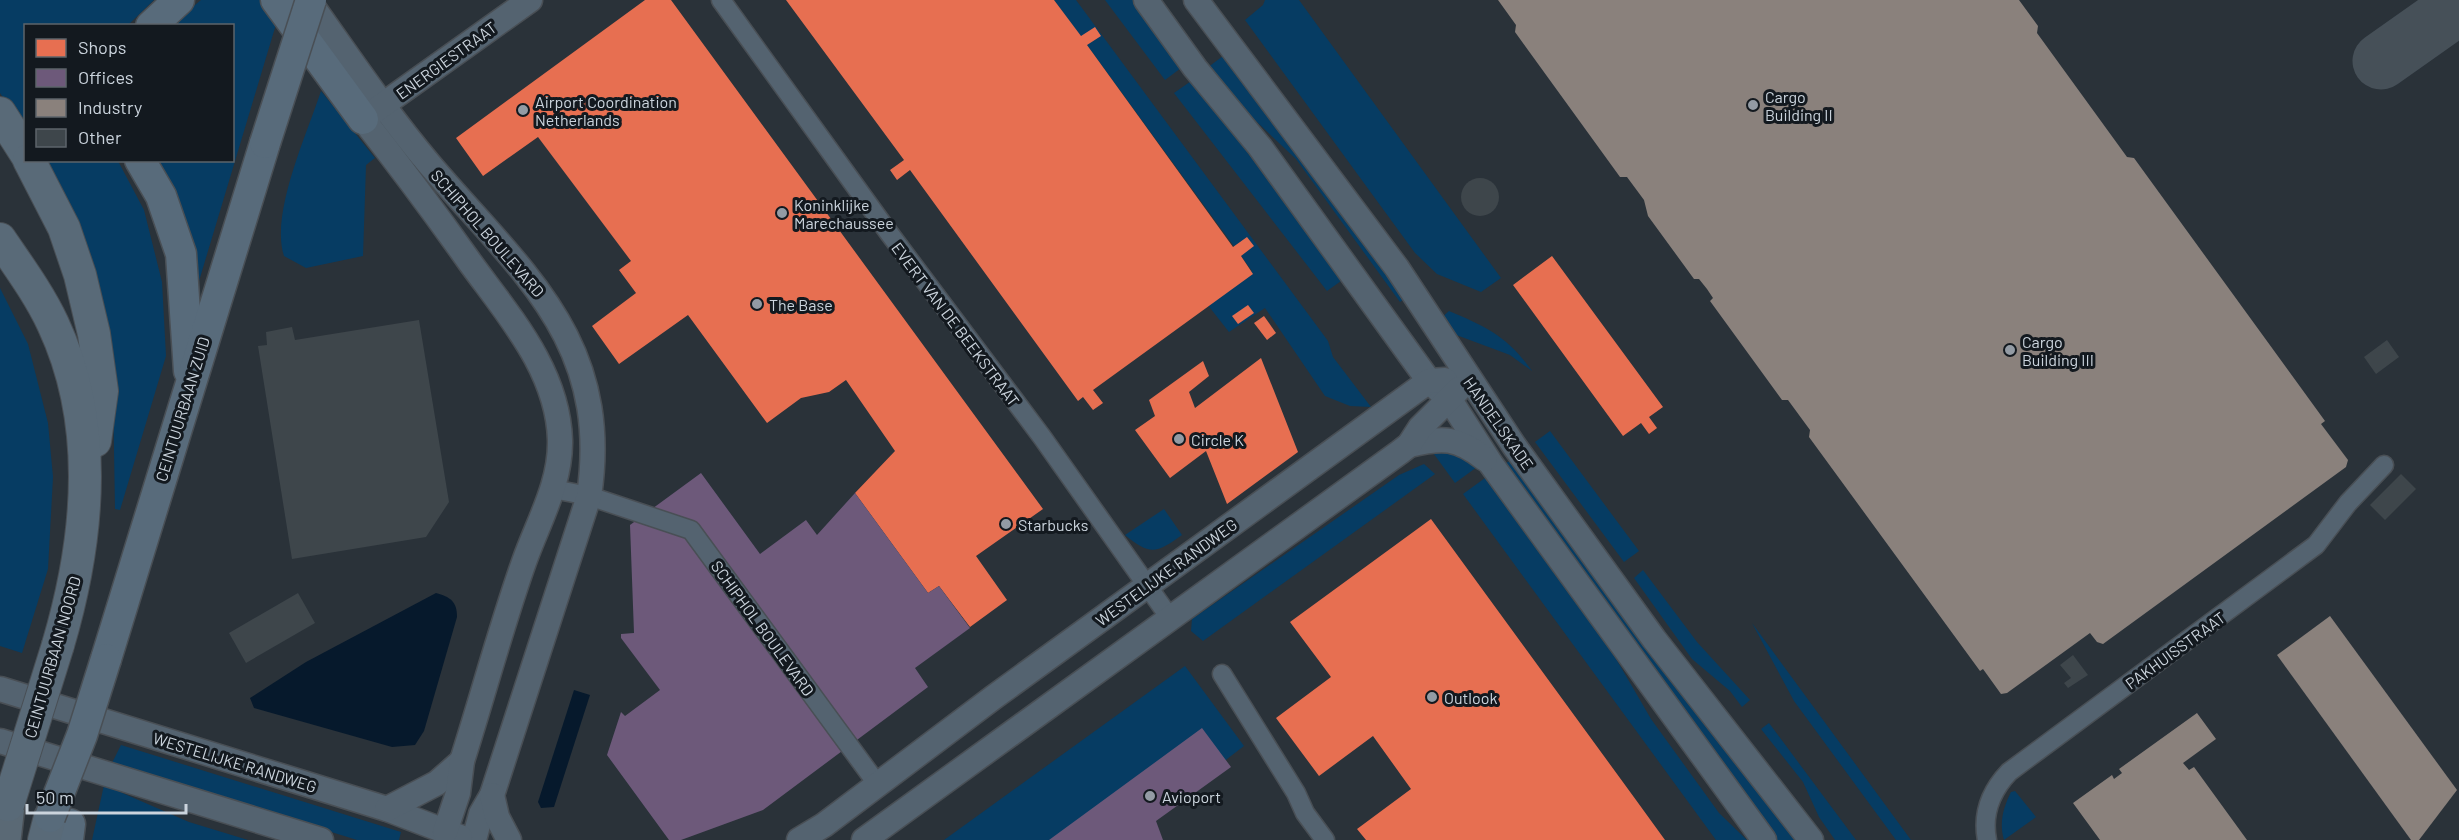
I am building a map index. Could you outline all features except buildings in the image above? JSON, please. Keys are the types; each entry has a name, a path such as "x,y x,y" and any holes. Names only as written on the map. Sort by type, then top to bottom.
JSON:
{"highway":[{"path":"0,113 24,151"},
{"path":"30,162 60,219 80,275 100,369 102,391 85,507"},
{"name":"CEINTUURBAAN NOORD","path":"0,239 45,308 61,343 73,378 82,420 85,507 75,588 4,810"},
{"path":"4,810 4,840"}],"main road":[{"path":"152,24 179,0"},
{"path":"276,0 374,112"},
{"name":"CEINTUURBAAN ZUID","path":"58,830 82,735 190,382 311,5"},
{"path":"141,162 161,196 181,254 190,382"}],"street":[{"name":"ENERGIESTRAAT","path":"374,112 530,0"},
{"name":"EVERT VAN DE BEEKSTRAAT","path":"721,0 1170,618"},
{"name":"HANDELSKADE","path":"1196,0 1397,268 1468,378 1654,639 1811,840"},
{"name":"HANDELSKADE","path":"1156,3 1195,68 1260,147 1429,381 1450,400 1491,464 1764,840"},
{"name":"SCHIPHOL BOULEVARD","path":"311,5 409,177 503,305 546,378 557,414 560,442 553,489 524,561 462,761 458,793 446,836"},
{"name":"SCHIPHOL BOULEVARD","path":"374,112 430,164 543,296 563,328 585,386 590,408 595,458 589,496 492,795 481,814 474,840"},
{"path":"1429,381 1468,378"},
{"path":"1409,445 1419,428 1450,400 1468,378"},
{"name":"WESTELIJKE RANDWEG","path":"799,840 824,825 1429,381"},
{"path":"864,840 1409,445 1437,438 1454,441 1467,446 1491,464"},
{"name":"PAKHUISSTRAAT","path":"1987,840 1986,812 1998,784 2009,772 2304,556 2316,546 2348,503 2384,465"},
{"name":"SCHIPHOL BOULEVARD","path":"553,489 589,496 691,530 878,784"},
{"path":"1222,674 1296,793 1305,813 1325,840"},
{"name":"WESTELIJKE RANDWEG","path":"0,689 387,809 446,836 468,840"},
{"path":"0,741 321,840"},
{"path":"387,809 437,783 462,761"},
{"path":"492,795 497,817 509,840"}],"shaded area":[{"path":"0,0 154,0 129,24 24,24 24,129 0,93"},
{"path":"201,0 270,0 277,21 193,301 155,162 234,162 234,24 172,24"},
{"path":"1054,0 1076,0 1328,341 1333,357 1371,407 1350,406 1325,396 1265,308 1229,332 1207,304 1252,271"},
{"path":"1105,0 1136,0 1185,65 1165,80"},
{"path":"1265,0 1299,0 1501,278 1481,292 1437,274 1415,253 1245,20 1263,5"},
{"path":"1227,53 1405,298 1400,302 1296,159 1203,71"},
{"path":"1194,79 1341,281 1327,291 1174,93"},
{"path":"321,91 375,158 366,165 363,256 306,268 284,256 281,239 282,219 299,151"},
{"path":"42,162 119,162 144,210 162,282 166,356 120,510 115,509 113,389"},
{"path":"0,288 28,344 48,423 53,477 48,569 22,653 0,646"},
{"path":"1449,311 1496,334 1523,359 1532,371 1510,355 1451,333 1438,321"},
{"path":"1550,431 1639,551 1624,562 1535,442"},
{"path":"1431,450 1457,453 1477,467 1455,483"},
{"path":"1510,461 1674,686 1797,840 1776,840 1504,464"},
{"path":"1424,464 1435,474 1203,641 1191,631 1192,619 1399,475"},
{"path":"1485,478 1615,657 1651,719 1719,813 1747,840 1716,840 1463,494"},
{"path":"1164,509 1182,535 1166,546 1154,550 1147,549 1125,535"},
{"path":"1643,570 1697,642 1750,700 1742,707 1730,691 1692,659 1634,578"},
{"path":"436,593 452,600 456,607 457,617 424,731 415,745 392,747 254,708 250,698 306,662"},
{"path":"1752,623 1911,840 1896,840 1794,701"},
{"path":"1185,666 1244,746 1146,821 1153,840 944,840"},
{"path":"574,690 590,695 554,807 541,808 538,802"},
{"path":"1769,723 1856,840 1835,840 1819,817 1803,782 1761,729"},
{"path":"121,745 401,832 399,840 357,840 112,763"},
{"path":"104,785 189,822 248,840 92,840"},
{"path":"2015,791 2036,817 2004,840 2003,816 2011,792"}],"taxiway":[{"path":"2381,61 2459,6"}],"place":[{"name":"Cargo Building II","path":"1753,105"},
{"name":"Airport Coordination Netherlands","path":"523,110"},
{"name":"Koninklijke Marechaussee","path":"782,213"},
{"name":"The Base","path":"757,304"},
{"name":"Cargo Building III","path":"2010,350"},
{"name":"Circle K","path":"1179,439"},
{"name":"Starbucks","path":"1006,524"},
{"name":"Outlook","path":"1432,697"},
{"name":"Avioport","path":"1150,796"}]}
